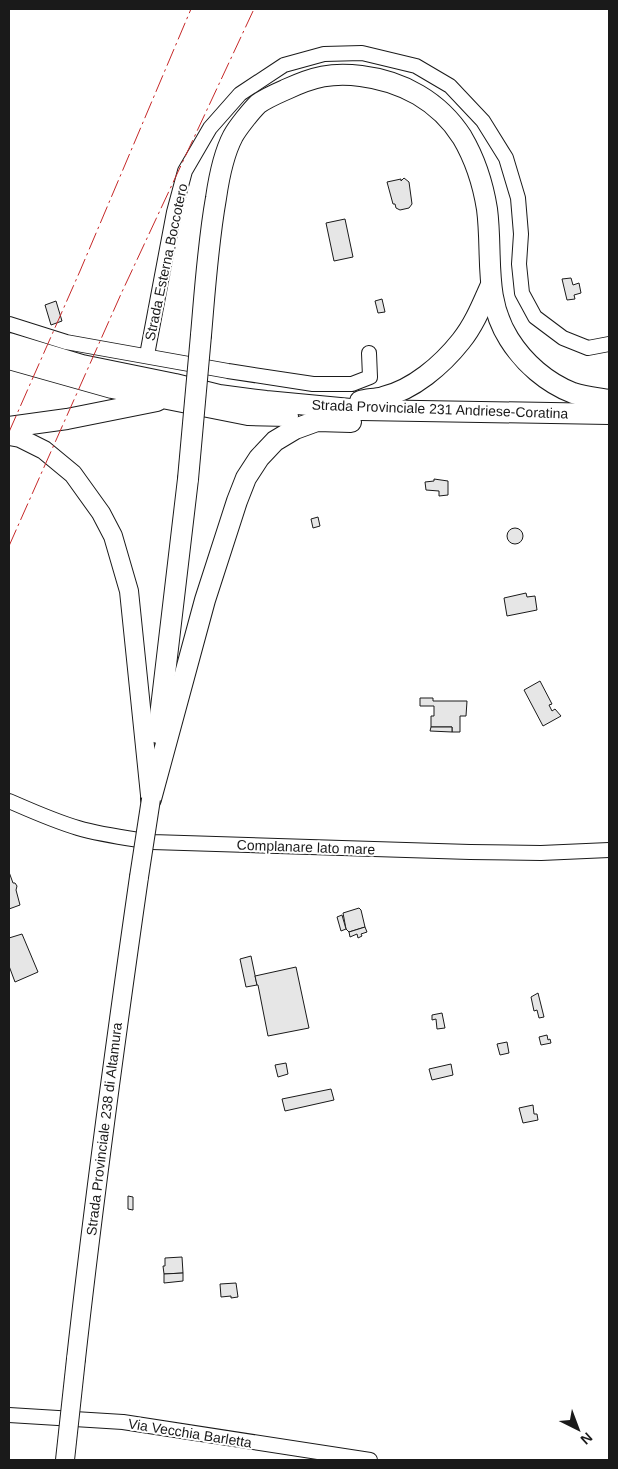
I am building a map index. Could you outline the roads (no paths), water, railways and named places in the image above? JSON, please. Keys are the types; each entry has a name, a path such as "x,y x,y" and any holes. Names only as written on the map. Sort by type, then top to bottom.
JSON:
{"highway":[{"path":"150,799 188,479 211,228 220,171 233,135 259,103 308,79 331,74 379,78 404,86 426,99 444,115 461,135 472,156 481,181 485,201 490,260 490,287 494,307 501,325 520,355 546,378 574,393 609,400"},
{"path":"235,398 253,390 321,399 359,401 384,397 405,389 426,376 461,341 478,315 490,287"},
{"name":"Strada Provinciale 231 Andriese-Coratina","path":"9,343 82,365 235,398 361,410 609,414"},
{"name":"Strada Provinciale 231 Andriese-Coratina","path":"9,359 112,388 248,414 609,428"},
{"path":"9,427 67,419 169,399"},
{"path":"150,799 206,600 246,478 259,458 276,441 295,429 317,421 370,422 387,420"}],"main road":[{"name":"Strada Provinciale 238 di Altamura","path":"9,436 20,438 44,450 73,474 101,513 113,536 130,591 150,799 114,1048 65,1460"}],"street":[{"name":"Strada Esterna Boccotero","path":"147,355 174,212 185,171 210,128 240,94 284,65 324,54 362,53 416,66 450,86 483,121 506,158 518,198 521,234 519,264 522,293 535,317 562,338 588,348 609,344"},
{"path":"9,324 66,342 313,384 352,384 370,377 369,353"},
{"name":"Complanare lato mare","path":"9,801 53,820 79,828 152,842 470,852 542,853 609,850"},
{"name":"Via Vecchia Barletta","path":"9,1415 123,1422 370,1460"}]}
